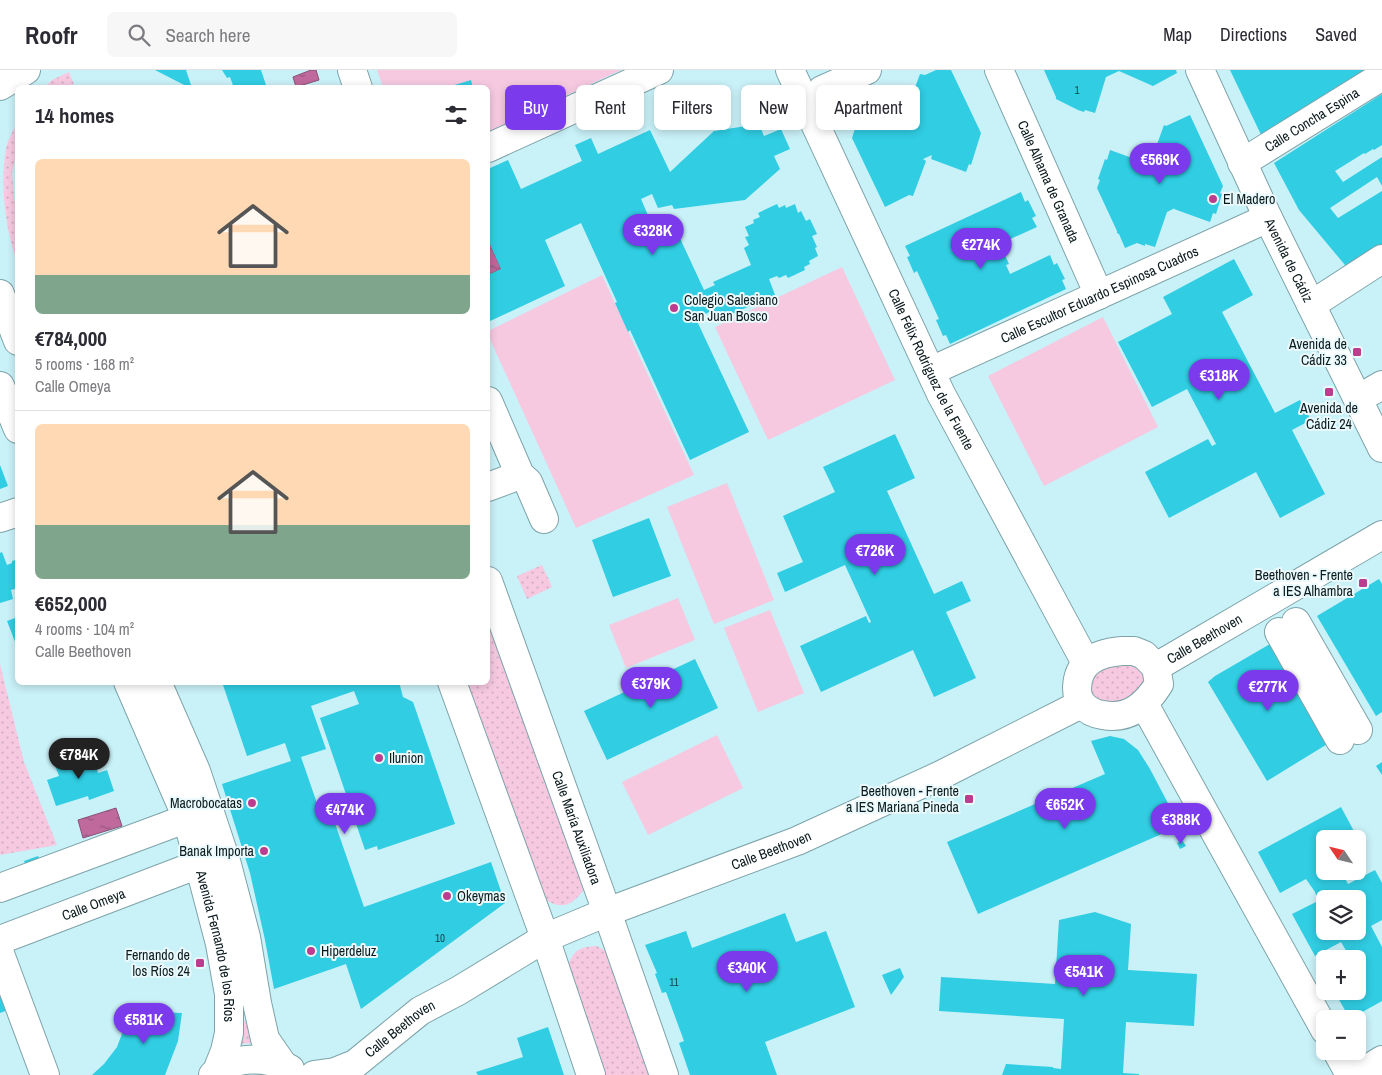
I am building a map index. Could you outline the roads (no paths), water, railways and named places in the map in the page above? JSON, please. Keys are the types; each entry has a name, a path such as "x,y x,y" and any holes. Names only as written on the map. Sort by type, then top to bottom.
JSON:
{"street":[{"path":"0,86 26,70"},
{"path":"352,70 357,85"},
{"path":"490,147 660,70"},
{"name":"Calle Félix Rodríguez de la Fuente","path":"790,70 946,403 1086,663"},
{"path":"833,85 867,70"},
{"name":"Calle Alhama de Granada","path":"999,70 1099,295"},
{"name":"Avenida de Cádiz","path":"1200,70 1268,218 1382,448"},
{"name":"Calle Concha Espina","path":"1242,163 1382,76"},
{"name":"Calle Escultor Eduardo Espinosa Cuadros","path":"931,371 1268,218"},
{"path":"1311,305 1382,259"},
{"path":"8,303 15,330"},
{"path":"1358,398 1382,385"},
{"path":"0,386 15,422"},
{"path":"490,405 520,475 528,482 544,519"},
{"path":"490,486 520,475"},
{"path":"0,518 15,513"},
{"name":"Calle Beethoven","path":"1156,667 1382,534"},
{"name":"Calle María Auxiliadora","path":"490,587 608,912 664,1075"},
{"path":"1287,627 1349,735"},
{"path":"1134,651 1144,655 1156,667 1158,684 1144,704 1118,717 1091,712 1082,704 1077,696 1079,674 1086,663 1107,652 1134,651"},
{"name":"Avenida Fernando de los Ríos","path":"129,685 187,818 220,944 229,994 229,1033 225,1051 215,1073"},
{"name":"Avenida Fernando de los Ríos","path":"158,685 196,771 226,861 246,937 265,1039 300,1072"},
{"path":"453,685 545,938 591,1075"},
{"name":"Calle Beethoven","path":"300,1072 335,1072 355,1064 420,1011 458,991 545,938 608,912 814,834 950,771 1082,704"},
{"path":"1144,704 1316,1014"},
{"path":"0,888 172,824"},
{"name":"Calle Omeya","path":"0,940 186,869"},
{"path":"0,954 45,1075"},
{"name":"Calle Beethoven","path":"370,1075 432,1022 458,991"},
{"path":"215,1073 240,1061 260,1059 300,1072"},
{"path":"1342,1060 1350,1075"},
{"path":"1358,1075 1382,1060"}],"water":[{"path":"316,70 319,80 295,85 293,77"},
{"path":"490,244 501,269 490,274"},
{"path":"116,808 122,826 83,838 78,820"}],"place":[{"name":"El Madero","path":"1213,199"},
{"name":"Colegio Salesiano San Juan Bosco","path":"674,308"},
{"name":"Avenida de Cádiz 33","path":"1357,352"},
{"name":"Avenida de Cádiz 24","path":"1329,392"},
{"name":"Beethoven - Frente a IES Alhambra","path":"1363,583"},
{"name":"Ilunion","path":"379,758"},
{"name":"Beethoven - Frente a IES Mariana Pineda","path":"969,799"},
{"name":"Macrobocatas","path":"252,803"},
{"name":"Banak Importa","path":"264,851"},
{"name":"Okeymas","path":"447,896"},
{"name":"Hiperdeluz","path":"311,951"},
{"name":"Fernando de los Ríos 24","path":"200,963"}]}
